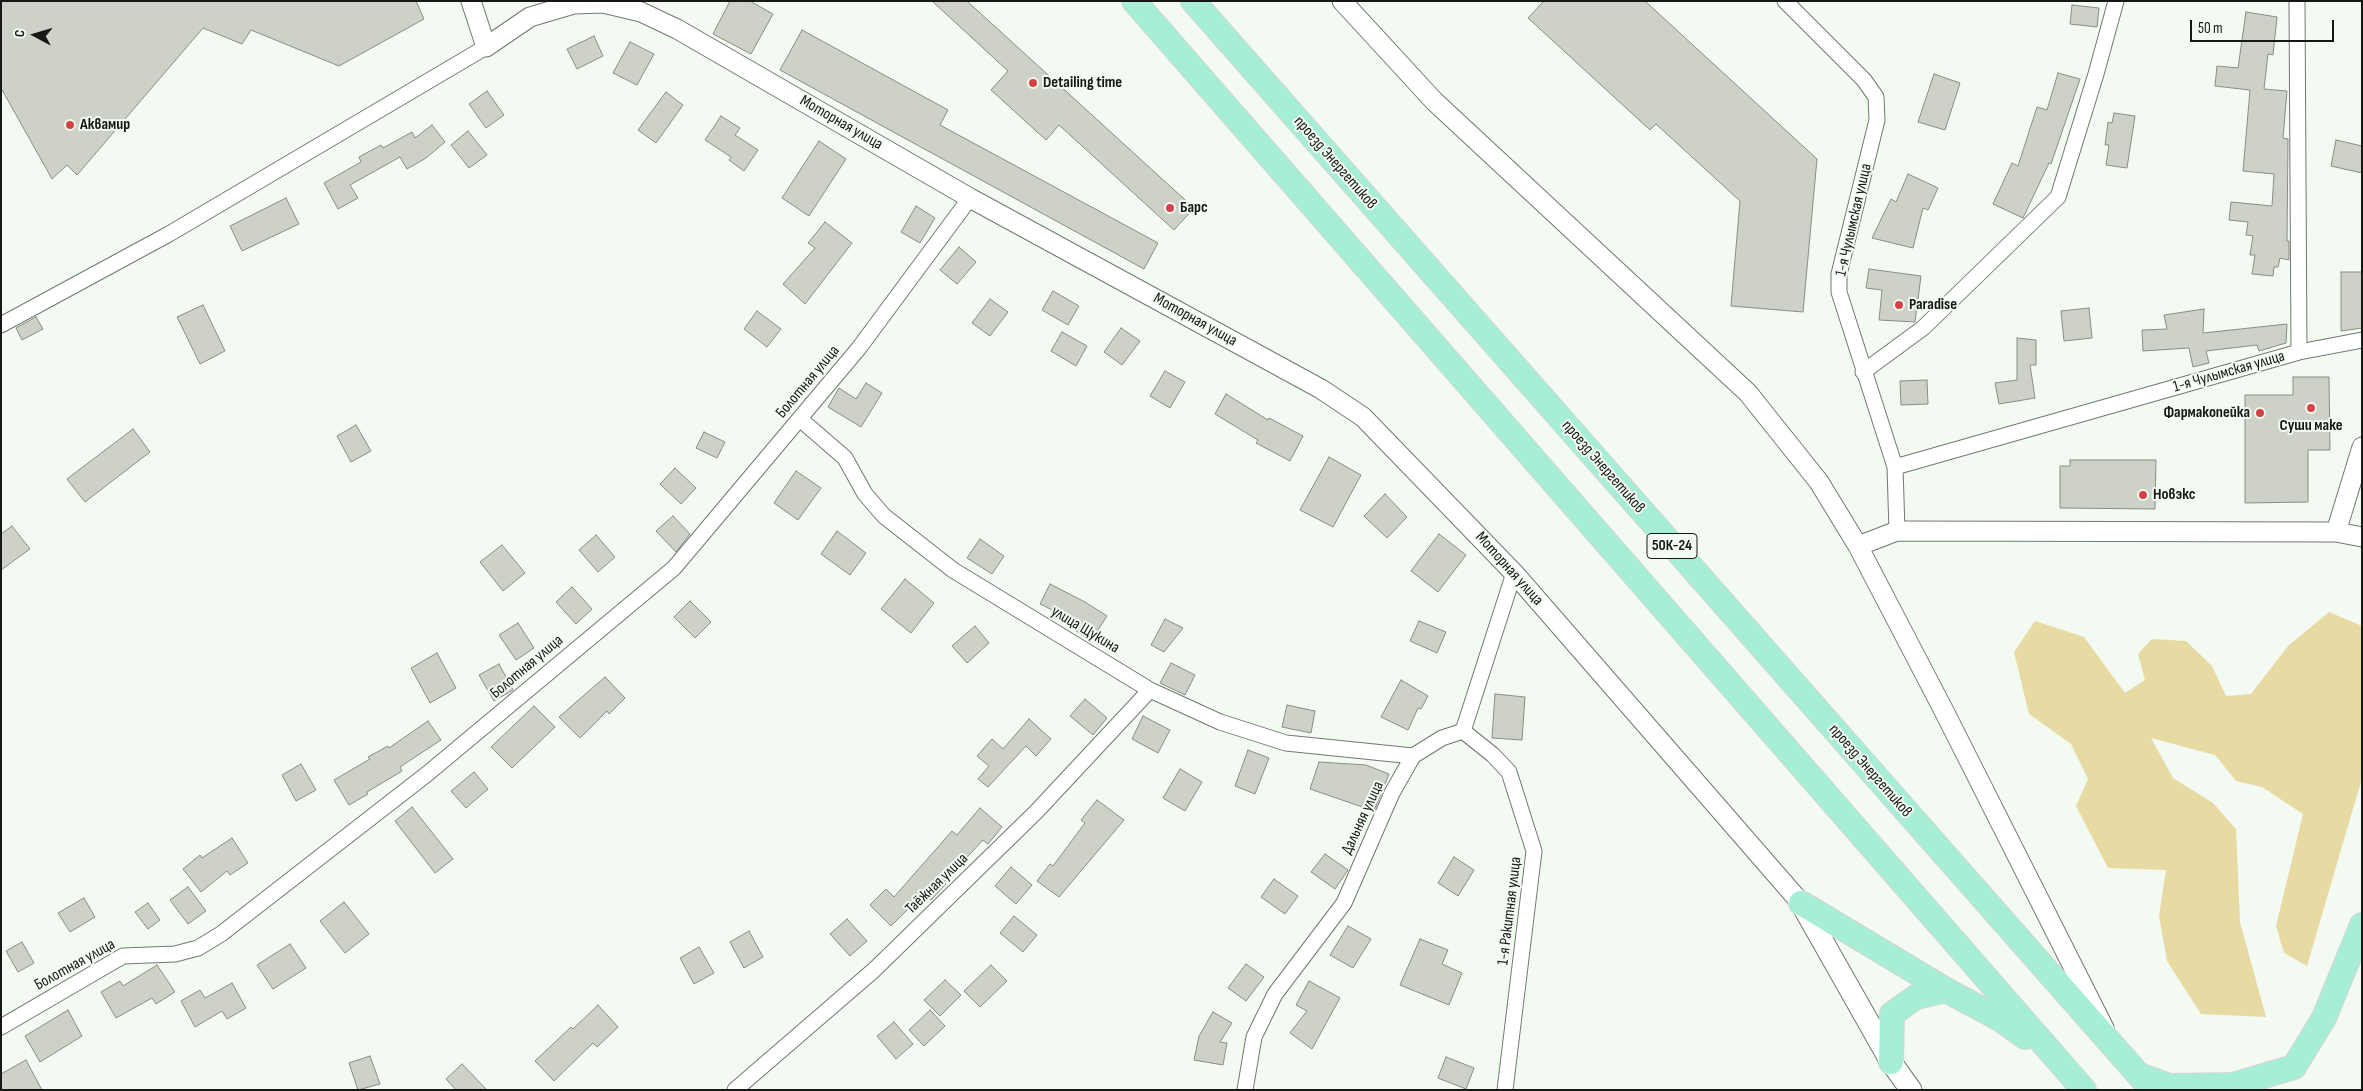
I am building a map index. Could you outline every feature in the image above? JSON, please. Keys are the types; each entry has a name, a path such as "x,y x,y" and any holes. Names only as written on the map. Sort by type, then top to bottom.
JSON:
{"main road":[{"name":"50К-24","path":"1134,1 2084,1090"},
{"name":"проезд Энергетиков","path":"1193,1 2146,1082"},
{"path":"1801,903 1946,990 2000,1019 2058,1060 2074,1090"},
{"path":"1801,903 1891,1062 1911,1090"},
{"path":"2146,1082 2169,1086 2233,1085 2294,1066 2324,1018 2362,925"},
{"path":"1891,1062 1892,1014 1916,997 1946,990"}],"street":[{"path":"1,325 169,234 486,47 471,1"},
{"path":"1342,1 1434,101 1748,393 1819,482 1858,546 1944,711 2115,1049"},
{"name":"1-я Чулымская улица","path":"1785,1 1864,80 1876,97 1877,120 1839,274 1839,292 1863,372 1895,467 1897,531"},
{"path":"1863,372 1923,328 2058,197 2096,74 2116,1"},
{"path":"2297,1 2299,352"},
{"name":"Моторная улица","path":"486,47 530,17 574,4 603,3 641,12 677,29 970,198 1312,384 1364,417 1514,573 1801,903"},
{"name":"Болотная улица","path":"1,1027 123,956 175,954 198,948 221,934 427,774 674,568 859,348 970,198"},
{"name":"1-я Чулымская улица","path":"1895,467 2299,352 2362,340"},
{"name":"улица Щукина","path":"800,419 845,458 865,494 884,516 953,570 1150,690 1220,722 1286,743 1413,756"},
{"path":"2336,532 2362,447"},
{"path":"1858,546 1897,531 2336,532 2362,537"},
{"path":"1463,731 1514,573"},
{"name":"Таёжная улица","path":"735,1090 874,970 1036,812 1150,690"},
{"name":"Дальняя улица","path":"1245,1090 1254,1037 1275,994 1344,903 1392,793 1413,756 1442,738 1463,731"},
{"name":"1-я Ракитная улица","path":"1463,731 1493,755 1509,772 1534,852 1505,1090"}],"shaded area":[{"path":"2329,612 2362,626 2362,778 2307,966 2284,953 2276,926 2303,814 2262,787 2236,781 2215,755 2151,738 2173,778 2213,803 2236,829 2240,922 2266,1017 2201,1014 2167,961 2159,916 2166,870 2108,868 2076,806 2088,779 2071,744 2029,714 2014,652 2035,621 2084,637 2125,693 2145,680 2138,654 2152,639 2186,641 2212,666 2226,696 2251,694 2288,646"}],"building":[{"name":"Аквамир","path":"1,1 416,1 424,19 339,66 251,30 242,44 203,28 77,175 67,165 52,179 1,88"},
{"path":"730,1 750,1 773,14 751,54 713,34"},
{"path":"932,1 967,1 1194,208 1174,230 1059,125 1046,140 991,90 1008,71"},
{"path":"1544,1 1645,1 1817,159 1803,312 1731,306 1740,201 1656,124 1650,130 1528,18"},
{"path":"2072,5 2099,8 2097,27 2070,24"},
{"path":"2246,12 2277,17 2273,55 2268,54 2264,89 2287,91 2283,138 2288,139 2287,241 2289,241 2289,260 2280,258 2278,267 2274,267 2273,276 2252,274 2255,255 2250,255 2253,236 2246,235 2248,222 2229,220 2231,202 2272,206 2274,174 2243,171 2250,90 2215,86 2217,66 2238,68"},
{"path":"802,30 948,110 940,125 1158,243 1144,269 780,70"},
{"path":"594,36 603,56 577,69 567,49"},
{"path":"630,42 654,54 637,85 613,73"},
{"path":"2058,73 2080,79 2051,164 2049,163 2023,218 1993,204 2012,163 2018,166 2037,107 2047,110"},
{"path":"1934,74 1960,83 1945,130 1918,122"},
{"path":"487,91 504,115 486,128 469,104"},
{"path":"666,92 683,105 656,143 638,130"},
{"path":"2114,113 2135,116 2127,168 2106,165 2109,145 2105,145 2108,122 2112,123"},
{"path":"721,116 740,128 735,135 758,150 744,171 729,160 731,157 705,140"},
{"path":"432,125 445,142 426,158 407,169 400,157 350,185 358,198 338,209 324,183 361,162 359,157 381,145 383,148 412,132 415,138"},
{"path":"468,131 487,155 469,168 451,145"},
{"path":"2336,140 2362,146 2362,173 2331,166"},
{"path":"819,141 846,159 809,216 782,198"},
{"path":"1908,174 1938,188 1928,210 1923,208 1913,248 1872,238 1891,199 1896,202"},
{"path":"286,198 299,224 242,251 230,226"},
{"path":"916,206 935,218 920,243 901,232"},
{"path":"825,222 852,243 805,304 783,284 815,248 808,243"},
{"path":"959,247 976,262 957,284 940,270"},
{"name":"Paradise","path":"1869,269 1921,276 1915,322 1879,320 1882,290 1866,288"},
{"path":"2341,272 2362,272 2362,328 2341,331"},
{"path":"1053,291 1079,306 1068,325 1042,310"},
{"path":"990,299 1008,312 990,336 972,323"},
{"path":"203,305 225,351 200,364 177,317"},
{"path":"2089,308 2092,338 2064,341 2061,311"},
{"path":"2204,309 2203,333 2287,324 2286,343 2259,351 2257,345 2206,351 2209,363 2193,367 2189,348 2143,351 2142,330 2167,329 2164,315"},
{"path":"757,311 781,329 767,347 744,329"},
{"path":"36,317 43,329 22,340 16,328"},
{"path":"1121,328 1140,341 1122,365 1104,352"},
{"path":"1062,332 1087,346 1076,366 1051,351"},
{"path":"2017,338 2036,340 2036,365 2030,365 2035,398 1999,404 1995,383 2017,380"},
{"path":"1165,371 1185,382 1170,408 1150,396"},
{"path":"2293,377 2329,377 2330,450 2308,450 2308,502 2245,503 2245,395 2293,395"},
{"path":"1927,380 1928,404 1901,405 1900,381"},
{"path":"866,383 882,393 861,427 828,407 839,388 856,399"},
{"path":"1226,394 1268,420 1269,418 1303,436 1290,461 1256,443 1258,440 1215,414"},
{"path":"356,425 371,451 351,462 337,436"},
{"path":"133,429 150,452 85,502 67,479"},
{"path":"704,432 725,442 717,458 696,448"},
{"path":"1329,457 1361,475 1333,527 1300,510"},
{"path":"2070,460 2156,460 2155,509 2060,508 2060,466 2070,466"},
{"path":"675,468 696,488 681,504 660,484"},
{"path":"796,471 821,488 798,520 774,503"},
{"path":"1385,494 1407,517 1387,538 1364,516"},
{"path":"673,516 690,534 676,552 656,531"},
{"path":"12,526 30,549 1,570 1,534"},
{"path":"837,531 866,553 850,575 821,554"},
{"path":"1439,534 1466,555 1438,592 1411,571"},
{"path":"596,535 615,557 598,572 579,550"},
{"path":"980,539 1004,556 992,574 967,558"},
{"path":"502,545 525,573 503,591 480,562"},
{"path":"905,579 934,603 911,633 881,609"},
{"path":"1050,584 1107,616 1091,641 1073,629 1077,622 1040,604"},
{"path":"572,587 592,609 576,624 556,602"},
{"path":"690,601 711,622 695,638 674,617"},
{"path":"1165,619 1183,628 1164,652 1151,645"},
{"path":"1419,621 1446,632 1437,653 1410,641"},
{"path":"518,623 534,648 516,660 499,635"},
{"path":"975,626 989,643 967,663 952,646"},
{"path":"437,653 456,688 430,703 411,668"},
{"path":"1171,663 1195,675 1185,695 1160,683"},
{"path":"499,664 513,690 494,701 479,675"},
{"path":"605,677 625,698 609,714 607,711 580,738 559,717"},
{"path":"1401,680 1428,696 1421,709 1418,708 1408,730 1381,717"},
{"path":"1495,694 1525,697 1522,740 1492,738"},
{"path":"1085,699 1107,718 1093,735 1070,716"},
{"path":"1287,705 1315,711 1311,733 1282,727"},
{"path":"534,706 555,727 512,768 491,747"},
{"path":"1143,716 1170,730 1158,753 1132,739"},
{"path":"1029,719 1051,739 1036,756 1026,746 988,787 978,779 989,766 977,756 992,739 1003,749"},
{"path":"428,721 441,740 400,767 402,771 349,805 334,780 370,759 368,757 388,746 389,748"},
{"path":"1248,750 1269,758 1255,794 1235,786"},
{"path":"1319,762 1366,765 1389,774 1374,811 1310,789"},
{"path":"301,764 316,790 296,801 282,775"},
{"path":"1180,769 1202,782 1185,811 1163,798"},
{"path":"474,772 488,789 466,808 451,791"},
{"path":"1097,800 1124,820 1059,897 1037,881 1050,864 1053,866 1085,823 1081,820"},
{"path":"412,807 453,859 435,873 395,821"},
{"path":"980,808 1002,827 988,844 983,840 944,882 946,884 931,900 924,893 891,926 870,905 886,889 894,897 952,831 957,835"},
{"path":"232,838 248,863 230,875 227,871 201,892 183,869 200,855 202,858"},
{"path":"1325,854 1348,870 1335,889 1311,872"},
{"path":"1454,857 1474,870 1458,896 1438,883"},
{"path":"1011,867 1032,885 1016,904 995,886"},
{"path":"1274,879 1298,896 1285,914 1261,897"},
{"path":"188,887 206,911 188,924 170,900"},
{"path":"84,898 95,917 70,932 58,913"},
{"path":"344,902 369,934 345,953 320,921"},
{"path":"148,903 160,920 148,929 135,912"},
{"path":"1014,916 1037,935 1023,952 1000,933"},
{"path":"847,919 867,941 850,956 830,934"},
{"path":"1348,926 1371,939 1353,968 1330,955"},
{"path":"749,931 763,957 744,968 730,942"},
{"path":"1420,939 1448,950 1442,964 1462,973 1449,1005 1400,985"},
{"path":"22,942 34,963 18,972 6,951"},
{"path":"290,944 306,968 273,989 257,965"},
{"path":"699,947 714,973 694,984 680,958"},
{"path":"1246,964 1264,977 1246,1001 1228,988"},
{"path":"157,965 175,992 156,1004 152,998 116,1018 101,992 120,981 123,986"},
{"path":"991,965 1007,981 980,1007 964,991"},
{"path":"945,980 961,995 940,1016 924,1000"},
{"path":"1309,981 1340,998 1312,1049 1290,1033 1307,1011 1296,1005"},
{"path":"232,983 246,1008 227,1019 222,1011 195,1027 181,1001 200,990 205,998"},
{"path":"598,1005 618,1027 597,1047 593,1043 554,1081 535,1061"},
{"path":"68,1010 82,1036 40,1062 25,1036"},
{"path":"930,1010 945,1026 924,1046 909,1030"},
{"path":"1213,1012 1232,1023 1220,1042 1227,1043 1223,1065 1194,1060 1199,1036"},
{"path":"894,1022 913,1044 896,1059 877,1036"},
{"path":"370,1056 380,1084 358,1090 349,1063"},
{"path":"1446,1057 1474,1068 1466,1089 1438,1078"},
{"path":"26,1060 42,1090 1,1090 1,1074"},
{"path":"462,1064 487,1090 456,1090 446,1079"}],"place":[{"name":"Detailing time","path":"1033,83"},
{"name":"Аквамир","path":"70,125"},
{"name":"Барс","path":"1170,208"},
{"name":"Paradise","path":"1899,305"},
{"name":"Суши маке","path":"2311,408"},
{"name":"Фармакопейка","path":"2260,413"},
{"name":"Новэкс","path":"2143,495"}]}
